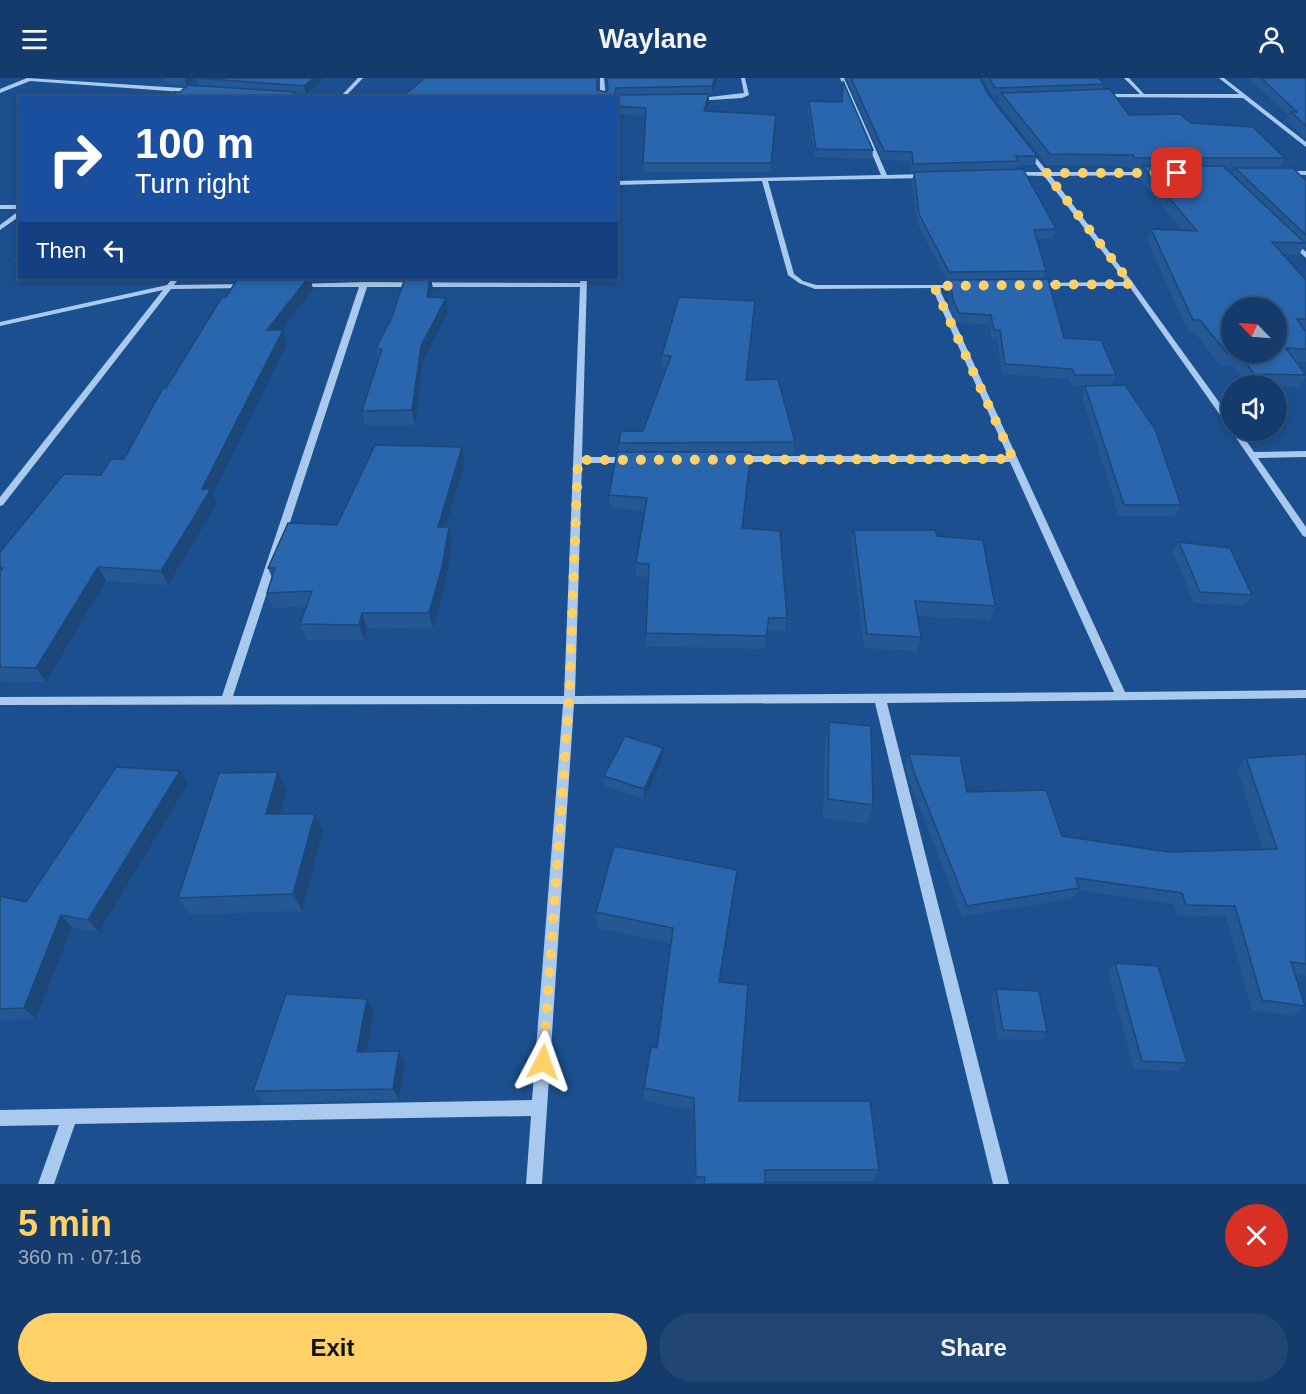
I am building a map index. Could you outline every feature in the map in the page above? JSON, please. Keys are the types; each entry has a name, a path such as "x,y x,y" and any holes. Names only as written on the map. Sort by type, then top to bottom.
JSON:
{"street":[{"path":"343,96 360,78"},
{"path":"602,78 603,96"},
{"path":"686,99 742,96 747,94 743,78"},
{"path":"842,78 885,178"},
{"path":"1126,78 1142,94"},
{"path":"1221,78 1306,145"},
{"path":"0,91 31,79 210,91"},
{"path":"180,96 195,84"},
{"path":"1096,96 1142,94 1244,96"},
{"path":"279,95 295,96"},
{"path":"1025,146 1131,284 1221,412"},
{"path":"1000,174 1163,173"},
{"path":"1274,173 1306,173"},
{"path":"618,183 931,176"},
{"path":"765,181 791,275 801,282 815,287 969,286"},
{"path":"0,207 18,207"},
{"path":"0,228 18,214"},
{"path":"1289,240 1306,256"},
{"path":"0,503 175,279"},
{"path":"295,285 584,281 569,700 534,1184"},
{"path":"227,698 364,284"},
{"path":"1027,285 1131,284"},
{"path":"0,324 168,287 248,286"},
{"path":"934,286 1122,697"},
{"path":"1242,441 1306,534"},
{"path":"1251,454 1306,454"},
{"path":"731,459 1013,459"},
{"path":"578,460 637,460"},
{"path":"0,701 227,698 880,699 1306,694"},
{"path":"880,699 1001,1184"},
{"path":"0,1118 539,1108"},
{"path":"46,1184 70,1116"}],"building":[{"path":"197,78 314,78 304,86"},
{"path":"425,78 597,78 597,90 606,92 608,90 607,78 715,78 712,86 616,88 614,95 709,94 704,111 776,115 771,163 643,163 646,108 618,106 618,96 403,96"},
{"path":"851,78 980,78 988,94 1037,156 1016,156 1018,161 913,164 912,152 884,151"},
{"path":"989,78 1099,78 1104,84 995,88"},
{"path":"1261,78 1306,78 1306,126 1291,112 1297,112"},
{"path":"843,81 873,150 816,149 809,101 842,102"},
{"path":"188,85 296,92 291,96 176,96 174,92 180,92"},
{"path":"1110,89 1129,115 1180,114 1191,123 1253,127 1285,158 1135,158 1133,155 1050,154 1001,93"},
{"path":"1142,166 1223,166 1305,243 1272,242 1306,280 1306,319 1297,319 1306,332 1306,349 1287,348 1287,297 1221,297 1221,346 1200,320 1193,320 1151,229 1197,231"},
{"path":"1235,168 1293,168 1306,181 1306,235"},
{"path":"1023,169 1056,229 1034,230 1046,271 949,272 919,214 914,172"},
{"path":"237,279 307,279 267,330 283,330 202,489 211,489 161,571 98,567 36,668 0,667 0,572 3,568 0,568 0,552 64,474 101,475 111,459 124,459 163,388 166,388 222,297 226,297"},
{"path":"405,279 430,279 427,297 446,298 421,346 412,410 362,411 382,349 376,348 392,317"},
{"path":"1048,279 1064,338 1101,340 1116,375 1075,375 1072,369 1005,364 1000,330 994,330 991,315 959,313 953,300 950,280"},
{"path":"679,297 755,301 746,380 778,379 795,442 619,443 621,431 643,431 671,356 662,355"},
{"path":"1287,349 1306,375 1254,374 1246,363 1287,363"},
{"path":"1125,385 1155,429 1181,505 1124,505 1085,386"},
{"path":"375,445 462,447 438,527 449,527 442,567 429,613 362,613 359,625 300,624 312,591 267,593 275,568 268,568 288,523 337,525"},
{"path":"617,452 751,452 742,528 780,531 787,618 769,618 766,636 646,633 649,564 636,563 647,498 609,495"},
{"path":"854,530 935,530 937,536 983,540 995,606 915,601 921,637 867,634"},
{"path":"1179,542 1230,548 1252,595 1200,592"},
{"path":"829,722 871,726 873,805 828,799"},
{"path":"625,736 663,748 644,789 604,776"},
{"path":"909,754 960,756 967,792 1046,790 1062,836 1168,852 1277,849 1246,758 1306,754 1306,964 1291,962 1305,1006 1262,1000 1235,906 1186,905 1182,893 1076,878 1079,888 967,906"},
{"path":"116,767 180,771 88,920 61,915 24,1008 0,1009 0,896 26,902"},
{"path":"278,772 266,814 315,814 293,894 178,898 219,773"},
{"path":"614,846 737,870 719,982 748,985 739,1101 870,1101 879,1170 765,1170 765,1184 704,1184 705,1177 696,1177 694,1098 644,1088 651,1047 657,1048 673,928 596,912"},
{"path":"1115,963 1158,966 1187,1063 1142,1061"},
{"path":"996,989 1039,991 1047,1032 1003,1030"},
{"path":"286,994 367,999 357,1052 399,1051 393,1089 253,1091"}],"route":[{"path":"543,1062 569,700 578,460 1013,459 934,286 1131,284 1046,173 1177,173"}]}
